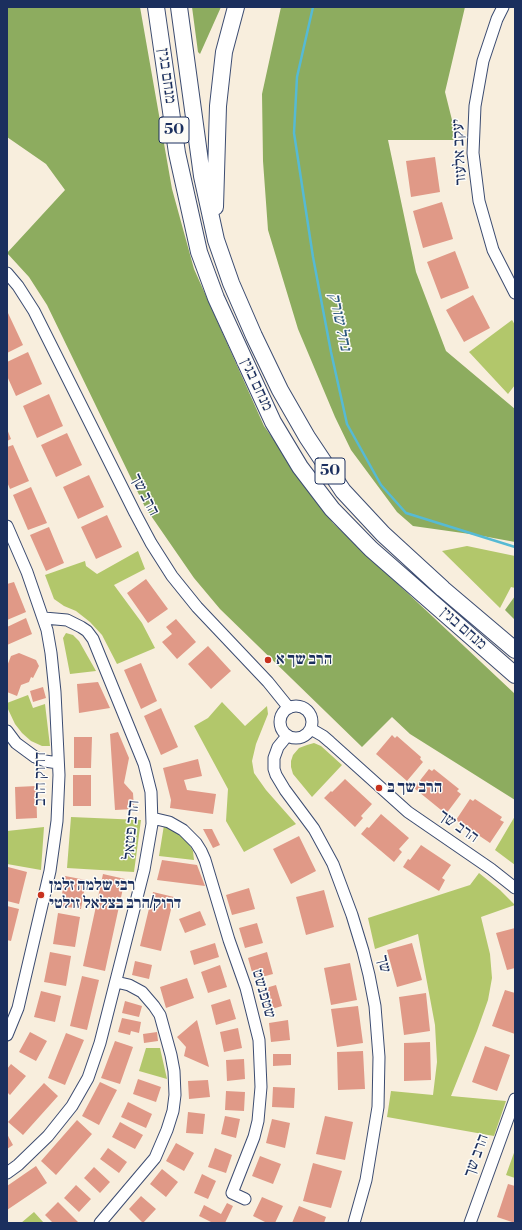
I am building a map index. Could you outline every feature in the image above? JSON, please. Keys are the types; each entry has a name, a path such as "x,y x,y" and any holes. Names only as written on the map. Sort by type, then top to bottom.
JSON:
{"highway":[{"name":"מנחם בגין","path":"156,7 177,153 199,252 216,298 273,422 300,467 332,509 371,549 515,675"},
{"name":"מנחם בגין","path":"179,7 202,176 216,240 231,283 280,390 306,437 344,491 383,534 443,589 515,650"},
{"path":"216,240 215,197 218,106 224,52 236,7"}],"street":[{"name":"יעקב אלעזר","path":"504,7 497,19 483,61 474,106 473,154 479,201 491,243 515,293"},
{"name":"הרב שך","path":"7,273 18,286 34,311 135,513 151,543 172,576 197,607 268,682 289,708"},
{"name":"דרוק הרב","path":"7,526 27,572 44,618 53,670 58,763 57,821 50,871 18,1008 7,1035"},
{"name":"הרב פטאל","path":"7,1173 48,1136 72,1106 88,1078 96,1055 116,982 144,870 152,818 151,792 144,764 93,639 87,631 67,620 44,618"},
{"path":"299,706 308,710 312,719 311,729 308,734 298,739 287,736 281,727 281,716 289,708 299,706"},
{"name":"הרב שך","path":"311,729 327,739 408,812 491,869 515,888"},
{"path":"7,731 16,742 35,757 58,763"},
{"name":"שך","path":"287,736 278,747 274,758 274,769 285,790 314,829 333,864 363,951 375,1006 379,1057 378,1107 366,1180 354,1223"},
{"name":"שטפנשט","path":"152,818 169,822 183,830 196,843 201,851 246,988 259,1040 261,1087 258,1121 248,1155 232,1193 246,1199"},
{"path":"100,1223 155,1158 167,1130 173,1110 175,1095 174,1071 171,1055 160,1015 142,992 129,985 116,982"},
{"name":"הרב שך","path":"470,1223 515,1099"}],"green space":[{"path":"7,7 140,7 172,189 194,269 264,426 333,523 515,694 515,800 410,734 392,717 362,747 220,609 194,578 145,507 47,305 29,277 7,253 65,190 46,164 7,137"},
{"path":"192,7 221,7 200,54 198,52"},
{"path":"281,7 465,7 445,92 457,140 388,140 416,272 446,351 515,409 515,542 413,526 397,512 351,450 335,417 298,329 268,230 263,161 262,94"},
{"path":"512,320 515,325 515,385 508,394 469,352"},
{"path":"467,546 515,556 515,588 511,587 500,608 442,551"},
{"path":"138,551 145,569 114,585 142,623 155,648 117,664 102,635 90,622 76,611 64,606 54,599 45,575 85,561 86,566 97,574"},
{"path":"515,596 515,620 505,610"},
{"path":"66,633 73,635 79,641 96,671 70,674 63,638"},
{"path":"28,695 33,708 45,704 50,746 42,746 31,741 22,733 15,724 7,707 7,703"},
{"path":"222,702 245,726 267,706 268,714 256,744 252,761 254,773 266,790 296,824 244,852 226,821 228,789 194,726 208,718"},
{"path":"314,743 321,746 342,765 312,797 293,774 291,761 293,755 299,748"},
{"path":"515,816 515,865 495,850"},
{"path":"71,817 141,820 134,872 67,868"},
{"path":"164,825 182,836 188,842 193,851 194,860 159,856"},
{"path":"44,827 41,870 7,864 7,831"},
{"path":"479,873 500,890 515,905 481,917 490,954 492,978 488,1000 451,1096 506,1101 494,1136 387,1117 391,1091 433,1095 437,1062 435,1025 418,934 375,949 368,918 470,885"},
{"path":"146,1048 160,1048 167,1079 139,1071"},
{"path":"515,1150 515,1178 506,1175"},
{"path":"34,1212 44,1223 21,1223"}],"building":[{"path":"435,157 440,192 411,197 406,161"},
{"path":"442,202 453,239 423,248 413,211"},
{"path":"455,251 469,288 441,299 427,262"},
{"path":"473,295 490,328 464,342 446,310"},
{"path":"8,313 23,345 7,353 7,314"},
{"path":"28,352 42,384 16,396 7,376 7,362"},
{"path":"49,394 63,426 37,438 23,406"},
{"path":"7,429 11,439 7,441"},
{"path":"67,433 82,465 56,477 41,445"},
{"path":"13,445 29,481 10,489 7,482 7,447"},
{"path":"89,475 104,507 78,519 63,487"},
{"path":"31,487 47,523 28,530 13,495"},
{"path":"107,515 122,547 96,559 81,527"},
{"path":"49,527 64,563 46,571 30,535"},
{"path":"146,579 168,609 148,623 127,593"},
{"path":"14,582 26,612 7,620 7,584"},
{"path":"26,618 32,634 7,645 7,627"},
{"path":"176,619 196,642 177,659 162,642 172,634 166,627"},
{"path":"208,646 231,671 211,689 188,664"},
{"path":"19,653 36,660 39,666 33,678 31,677 29,682 21,685 17,696 7,692 7,666 11,656"},
{"path":"141,663 157,701 141,709 124,670"},
{"path":"98,682 110,708 79,713 77,684"},
{"path":"43,687 46,698 33,702 30,691"},
{"path":"161,708 178,747 161,755 144,716"},
{"path":"118,732 129,758 124,783 133,793 134,809 115,810 110,734"},
{"path":"392,735 395,738 397,736 421,757 420,759 423,762 407,781 376,754"},
{"path":"74,737 92,737 91,768 74,768"},
{"path":"198,759 202,776 184,780 187,790 216,794 213,814 170,808 171,800 163,768"},
{"path":"429,769 432,771 434,769 459,789 457,791 461,794 446,814 414,788"},
{"path":"73,775 91,775 91,806 73,806"},
{"path":"345,779 372,804 361,816 363,818 355,827 324,798"},
{"path":"36,786 37,818 16,819 15,787"},
{"path":"470,799 473,801 475,799 502,817 500,820 504,822 490,843 456,820"},
{"path":"381,814 409,838 399,849 402,852 394,862 361,834 367,827 369,828"},
{"path":"203,829 212,829 220,845 213,848"},
{"path":"299,836 316,871 291,884 273,849"},
{"path":"421,845 451,865 442,878 445,880 439,891 403,867"},
{"path":"162,860 197,865 205,886 157,880"},
{"path":"8,867 27,872 19,904 7,901"},
{"path":"103,874 125,879 105,971 83,966"},
{"path":"65,876 86,880 81,909 60,906"},
{"path":"249,888 255,909 232,915 226,895"},
{"path":"324,890 334,927 306,935 296,897"},
{"path":"153,892 174,897 161,951 140,946"},
{"path":"7,906 19,909 11,941 7,940"},
{"path":"200,911 206,925 185,933 179,919"},
{"path":"58,913 80,917 75,947 53,944"},
{"path":"257,923 263,943 245,948 239,928"},
{"path":"515,928 515,968 507,970 496,933"},
{"path":"215,943 219,957 194,965 190,951"},
{"path":"412,943 422,980 397,987 387,950"},
{"path":"50,952 71,956 66,986 44,982"},
{"path":"267,952 273,974 254,979 248,958"},
{"path":"135,961 152,965 149,979 132,975"},
{"path":"350,963 357,1000 331,1005 324,968"},
{"path":"220,965 227,987 208,993 201,972"},
{"path":"82,976 99,980 87,1030 70,1026"},
{"path":"187,978 194,998 166,1008 160,987"},
{"path":"276,985 282,1006 265,1011 259,990"},
{"path":"505,990 515,993 515,1034 492,1026"},
{"path":"41,991 61,996 55,1022 34,1017"},
{"path":"426,993 430,1031 404,1035 399,997"},
{"path":"230,999 236,1019 216,1025 211,1005"},
{"path":"125,1001 142,1006 139,1017 122,1013"},
{"path":"358,1006 363,1043 337,1047 331,1009"},
{"path":"122,1018 141,1022 139,1033 131,1031 130,1035 118,1032"},
{"path":"197,1020 209,1067 184,1056 186,1047 177,1037"},
{"path":"288,1020 290,1040 271,1042 269,1023"},
{"path":"238,1028 242,1048 224,1052 220,1032"},
{"path":"30,1032 47,1041 36,1061 19,1052"},
{"path":"157,1032 158,1041 144,1043 143,1034"},
{"path":"66,1033 84,1040 65,1085 48,1078"},
{"path":"115,1041 133,1047 120,1084 101,1078"},
{"path":"430,1042 431,1080 404,1081 404,1043"},
{"path":"485,1046 510,1055 497,1091 472,1082"},
{"path":"363,1051 365,1089 338,1090 337,1052"},
{"path":"273,1054 291,1054 291,1065 273,1066"},
{"path":"244,1059 245,1079 227,1081 226,1060"},
{"path":"11,1064 26,1076 10,1095 7,1092 7,1069"},
{"path":"138,1079 161,1087 156,1102 133,1094"},
{"path":"208,1080 210,1097 189,1099 188,1081"},
{"path":"100,1082 117,1090 99,1125 82,1116"},
{"path":"44,1083 58,1096 23,1135 8,1122"},
{"path":"273,1087 295,1088 294,1108 272,1107"},
{"path":"226,1091 245,1092 244,1111 225,1110"},
{"path":"128,1102 152,1114 146,1128 121,1117"},
{"path":"188,1112 205,1114 203,1134 186,1133"},
{"path":"225,1116 240,1119 236,1138 221,1134"},
{"path":"325,1116 353,1122 345,1160 316,1154"},
{"path":"272,1119 290,1123 285,1148 266,1143"},
{"path":"77,1120 92,1134 56,1175 41,1161"},
{"path":"120,1122 143,1135 135,1149 112,1137"},
{"path":"7,1134 13,1145 7,1149"},
{"path":"176,1143 194,1153 184,1171 166,1161"},
{"path":"108,1148 127,1162 119,1173 100,1159"},
{"path":"215,1148 232,1155 226,1173 208,1167"},
{"path":"260,1156 281,1164 273,1184 252,1176"},
{"path":"313,1163 342,1171 331,1208 303,1201"},
{"path":"36,1166 47,1183 7,1210 7,1186"},
{"path":"94,1167 110,1182 100,1193 84,1178"},
{"path":"162,1169 178,1182 166,1197 150,1184"},
{"path":"202,1174 216,1181 208,1199 194,1193"},
{"path":"508,1184 515,1186 515,1223 497,1217"},
{"path":"76,1185 91,1199 79,1212 64,1198"},
{"path":"141,1196 156,1209 143,1223 129,1209"},
{"path":"262,1197 283,1206 275,1223 267,1223 253,1216"},
{"path":"58,1202 79,1223 53,1223 45,1215"},
{"path":"227,1203 233,1206 225,1223 213,1223 199,1216 204,1205 221,1214"},
{"path":"299,1206 326,1217 324,1223 292,1223"}],"waterway":[{"name":"נחל שורק","path":"313,7 297,77 294,133 313,257 331,352 347,424 381,485 406,513 515,547"}],"place":[{"name":"הרב שך א","path":"268,660"},
{"name":"הרב שך ב","path":"379,788"},
{"name":"רבי שלמה זלמן דרוק/הרב בצלאל זולטי","path":"41,895"}]}
